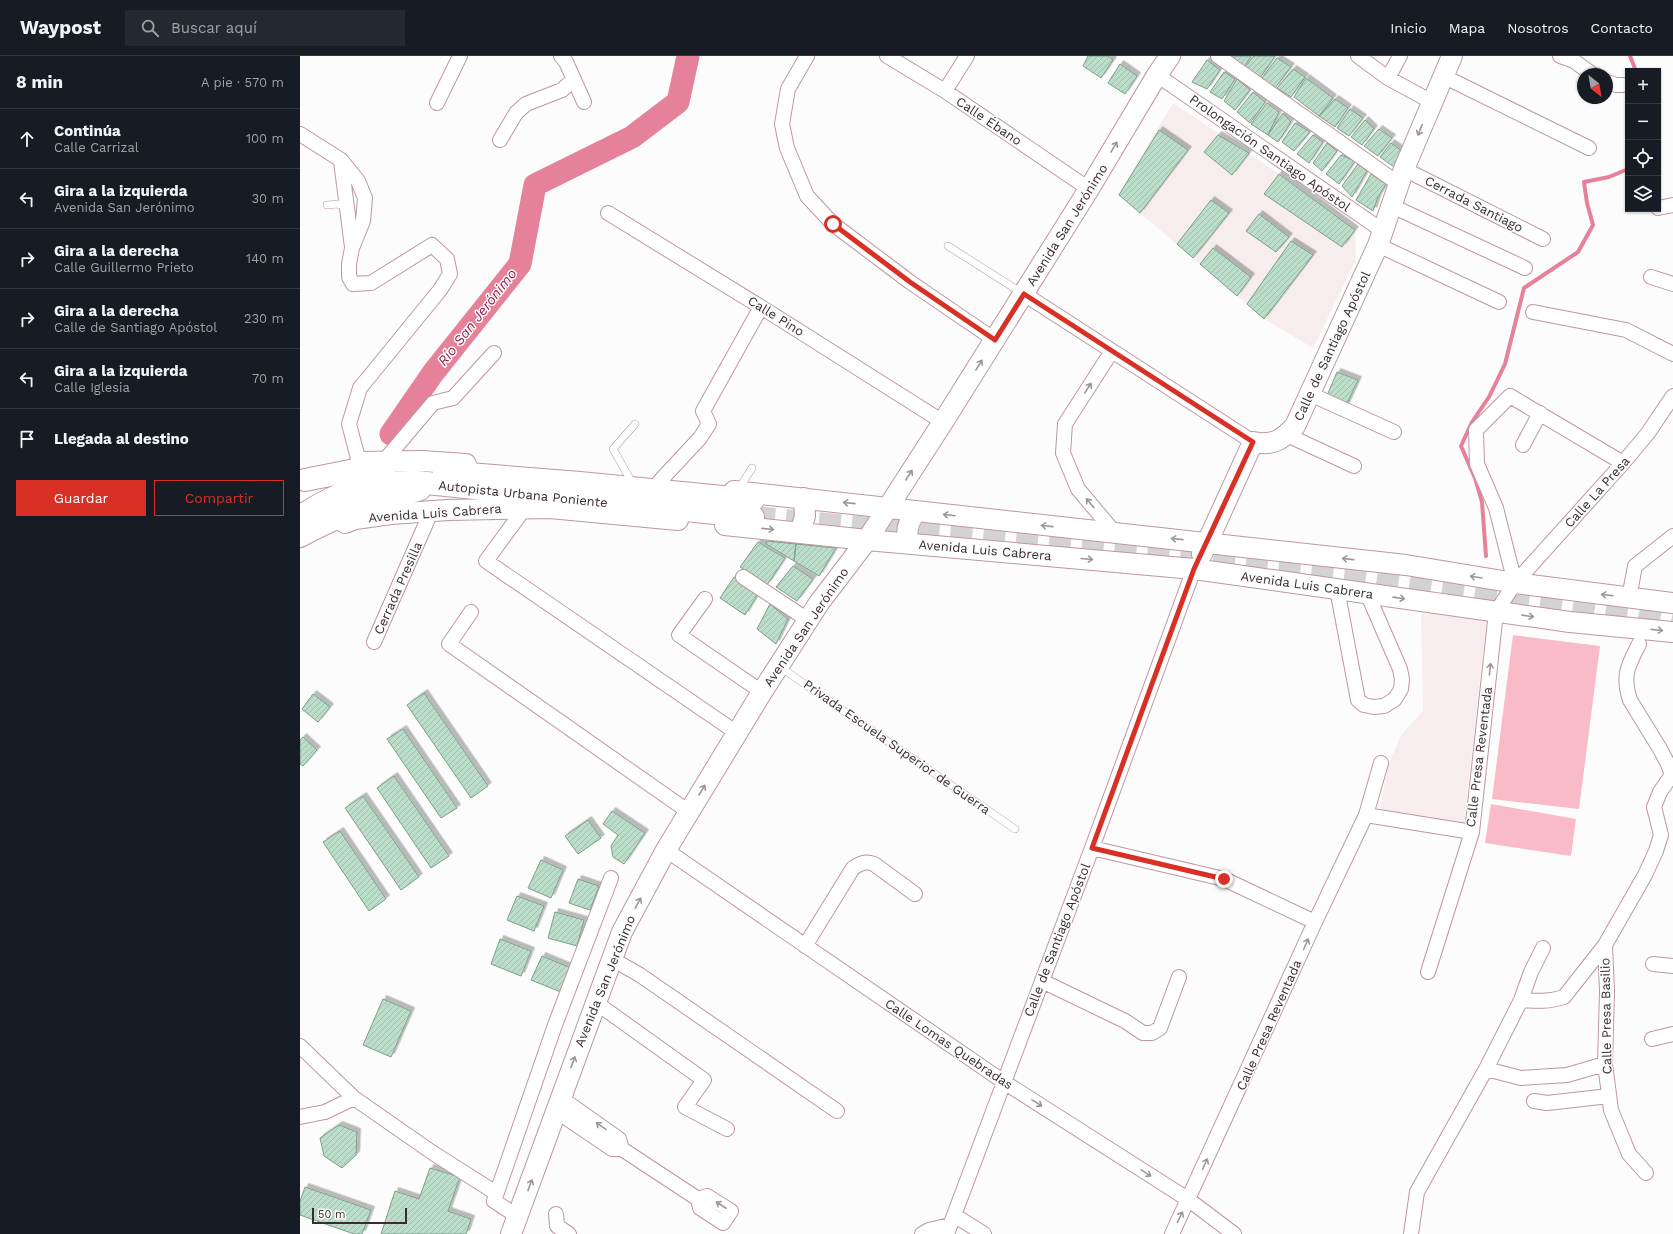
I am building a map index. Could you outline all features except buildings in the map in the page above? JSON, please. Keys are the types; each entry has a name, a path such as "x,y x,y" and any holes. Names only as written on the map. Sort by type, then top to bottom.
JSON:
{"highway":[{"path":"302,481 360,469 384,466"},
{"name":"Autopista Urbana Poniente","path":"300,503 320,489 344,479 384,466 460,472 748,503"},
{"name":"Autopista Urbana Poniente","path":"300,517 332,497 367,485 405,482 463,488 748,503"},
{"path":"300,526 317,515 338,506 380,495 420,489 463,488"},
{"path":"300,536 321,524 364,507 420,489"},
{"path":"364,507 391,514"}],"main road":[{"name":"Avenida San Jerónimo","path":"510,1234 622,932 666,850 818,603 867,540 943,422 1024,294 1170,56"},
{"name":"Calle de Santiago Apóstol","path":"1194,569 1253,442 1264,444 1276,442 1287,435 1295,426 1380,238 1402,177 1452,56"},
{"path":"302,481 335,466 359,462 384,466 422,461 523,467 659,482 748,503 804,498 1406,565 1515,583 1673,603"},
{"path":"800,533 805,516 804,498"},
{"name":"Avenida Luis Cabrera","path":"300,543 326,529 356,519 391,514 550,508 867,540 1194,569 1570,622 1673,632"},
{"path":"909,543 907,526 917,511"}],"street":[{"path":"437,103 460,56"},
{"path":"561,56 566,62 584,102"},
{"path":"807,56 788,89 782,124 787,148 807,196 833,224 910,282 995,340"},
{"name":"Calle Ébano","path":"887,56 945,91 1089,189"},
{"path":"945,91 967,56"},
{"name":"Cerrada Santiago","path":"1218,56 1402,177 1543,239"},
{"path":"1358,56 1388,78 1432,102"},
{"path":"1388,78 1400,56"},
{"path":"1560,56 1574,61 1584,68"},
{"name":"Prolongación Santiago Apóstol","path":"1157,75 1380,238 1499,302"},
{"path":"1443,76 1589,148"},
{"path":"500,140 516,113 526,104 562,90 574,79"},
{"path":"1613,84 1623,85"},
{"path":"300,134 341,160 358,181 365,198 363,221 352,248 349,264 349,277 353,284 371,283 432,245 447,259 450,274 440,290 360,388 349,424 359,462"},
{"path":"341,160 352,248"},
{"path":"1661,207 1673,205"},
{"path":"1392,206 1525,268"},
{"name":"Calle Pino","path":"608,213 761,307 943,422"},
{"path":"1651,277 1673,284"},
{"path":"1024,294 1253,442"},
{"path":"659,482 700,438 709,424 703,411 761,307"},
{"path":"1533,312 1626,330 1673,354"},
{"path":"1112,351 1065,424 1063,453 1078,489 1115,533"},
{"path":"384,466 433,403 453,398 494,353"},
{"path":"1310,394 1394,432"},
{"path":"1515,583 1496,508 1477,464 1476,430 1510,396 1623,463"},
{"name":"Calle La Presa","path":"1515,583 1623,463 1648,432 1673,396"},
{"path":"1523,445 1540,413"},
{"path":"1287,435 1354,466"},
{"path":"524,509 486,561 737,733"},
{"name":"Cerrada Presilla","path":"374,642 431,512"},
{"path":"1629,598 1635,566 1673,536"},
{"name":"Calle de Santiago Apóstol","path":"951,1225 1092,848 1194,569"},
{"path":"743,577 808,620"},
{"name":"Calle Presa Reventada","path":"1366,815 1472,832 1496,612 1515,583"},
{"path":"1337,589 1358,700 1364,705 1384,706 1395,698 1401,689 1400,670 1367,593"},
{"path":"705,599 680,635 762,692"},
{"path":"471,612 449,644 689,812"},
{"path":"1639,644 1626,670 1628,692 1630,700 1668,764 1672,777"},
{"name":"Calle Presa Reventada","path":"1172,1234 1189,1200 1315,922 1366,815 1381,763"},
{"name":"Calle Presa Basilio","path":"1521,1000 1542,1002 1554,1001 1564,997 1605,944 1656,851 1661,835 1654,807 1660,792 1672,777"},
{"path":"1428,972 1472,832"},
{"path":"1092,848 1224,879 1315,922"},
{"name":"Calle Lomas Quebradas","path":"666,850 1004,1082 1189,1200 1234,1234"},
{"path":"805,946 853,868 860,863 868,862 874,864 915,894"},
{"path":"495,1197 555,1026 611,878"},
{"name":"Calle Presa Basilio","path":"1605,944 1607,991 1605,1064 1611,1110 1628,1154 1646,1173"},
{"path":"1410,1234 1417,1192 1486,1069 1521,1000 1531,972 1543,948"},
{"path":"612,959 640,975 837,1110"},
{"path":"1653,964 1673,966"},
{"path":"1042,981 1125,1021 1143,1033 1152,1033 1160,1028 1179,977"},
{"path":"595,1002 704,1080 685,1106 727,1129"},
{"path":"1652,1040 1673,1034"},
{"path":"300,1046 354,1098 495,1197 517,1216"},
{"path":"1486,1069 1521,1078 1567,1075 1605,1064"},
{"path":"1534,1101 1547,1103 1609,1096"},
{"path":"300,1117 325,1112 354,1098"},
{"path":"558,1105 612,1149 622,1149 698,1199"},
{"path":"556,1214 557,1226 569,1234"},
{"path":"922,1234 929,1230 951,1225 984,1234"}],"lane":[{"path":"326,205 338,204 346,206"},
{"path":"948,246 1024,294"},
{"path":"630,479 613,449 635,424"},
{"path":"748,503 752,468"},
{"name":"Privada Escuela Superior de Guerra","path":"778,666 1015,829"}],"shaded area":[{"path":"1173,103 1263,163 1355,230 1356,260 1313,348 1264,319 1118,194"},
{"path":"1421,613 1487,617 1464,824 1380,810 1388,765 1402,734 1423,711"},
{"path":"1513,635 1600,646 1579,809 1492,799"},
{"path":"1491,804 1576,819 1571,856 1485,843"}],"waterway":[{"name":"Río San Jerónimo","path":"391,434 433,373 520,264 535,185 632,137 678,102 688,56"},
{"path":"1630,56 1635,68"},
{"path":"1486,556 1482,502 1475,478 1461,446 1472,422 1489,397 1505,364 1524,288 1578,252 1593,225 1587,203 1584,182 1609,177 1625,170"}],"tunnel":[{"path":"753,517 1346,572 1629,614 1673,625"}],"route":[{"path":"833,224 910,282 995,340 1024,294 1253,442 1194,569 1092,848 1224,879"}]}
